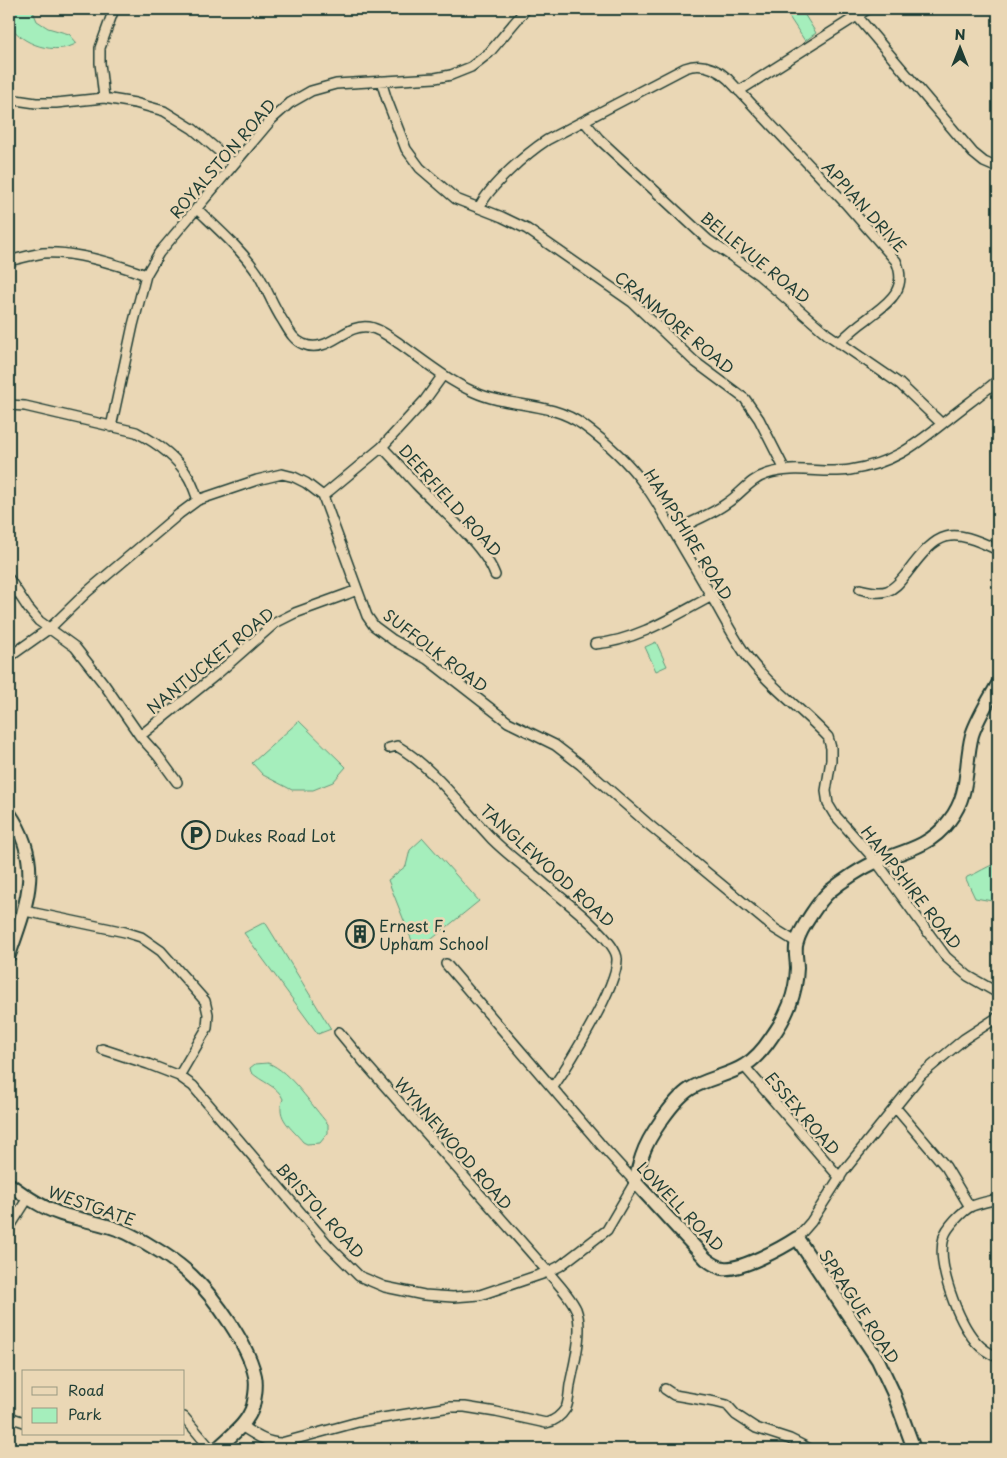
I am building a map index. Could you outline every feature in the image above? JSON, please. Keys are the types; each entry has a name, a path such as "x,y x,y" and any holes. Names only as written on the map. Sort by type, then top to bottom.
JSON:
{"street":[{"path":"104,98 100,48 114,9"},
{"name":"ROYALSTON ROAD","path":"110,427 146,275 159,253 276,115 300,97 336,84 440,77 471,67 489,54 526,9"},
{"path":"739,91 868,9"},
{"path":"857,16 973,153 984,162 998,168"},
{"name":"APPIAN DRIVE","path":"479,208 489,192 532,151 552,137 691,66 704,66 717,70 726,76 890,253 898,264 900,280 898,290 893,298 840,343"},
{"name":"CRANMORE ROAD","path":"382,81 386,100 406,149 413,160 452,197 509,220 534,233 637,306 694,361 745,399 759,419 785,470"},
{"path":"9,99 36,103 56,103 104,98 135,103 164,112 192,129 234,164"},
{"name":"BELLEVUE ROAD","path":"584,121 600,139 708,240 759,275 816,326 900,384 942,424"},
{"name":"HAMPSHIRE ROAD","path":"197,209 229,239 247,260 262,281 274,307 298,341 309,346 322,345 356,328 370,327 381,331 443,375 480,395 548,409 568,416 595,434 638,476 650,492 712,596 729,629 757,668 828,737 831,748 831,760 826,791 828,804 834,814 876,862 946,957 968,976 998,993"},
{"path":"9,260 44,253 68,254 124,267 146,275"},
{"path":"9,657 50,628 116,568 198,500 257,480 282,474 294,476 323,496 382,447 424,400 443,375"},
{"path":"673,531 720,508 758,478 773,472 785,470 842,471 879,464 895,457 910,448 998,380"},
{"path":"9,405 25,406 136,432 153,440 170,454 187,474 198,500"},
{"name":"DEERFIELD ROAD","path":"382,447 415,483 464,531 492,568 495,575"},
{"name":"SUFFOLK ROAD","path":"323,496 367,616 374,626 427,659 508,722 555,745 768,922 796,942"},
{"path":"860,589 881,592 893,588 902,580 926,549 935,542 945,538 968,537 998,550"},
{"path":"9,579 39,621 75,647 104,684 140,736 177,782"},
{"name":"NANTUCKET ROAD","path":"140,736 217,674 275,623 295,613 357,590"},
{"path":"595,644 608,643 640,632 712,596"},
{"path":"796,942 816,907 828,892 876,862 911,850 939,833 949,822 960,806 963,795 973,732 998,684"},
{"name":"TANGLEWOOD ROAD","path":"389,748 397,746 416,758 494,840 603,935 615,948 617,958 615,972 608,988 591,1024 553,1088"},
{"path":"9,813 26,844 30,868 30,884 25,911 9,955"},
{"path":"25,911 125,932 141,937 161,951 206,1000 207,1028 179,1076"},
{"name":"BRISTOL ROAD","path":"102,1050 179,1076 194,1086 329,1246 359,1276 385,1287 424,1295 453,1297 480,1295 548,1272 560,1266 607,1230 635,1182 642,1154 672,1106 688,1090 702,1082 744,1066 751,1061 770,1040 784,1019 792,1003 795,989 797,968 796,942"},
{"name":"LOWELL ROAD","path":"446,964 602,1146 706,1259 719,1268 733,1269 782,1248 797,1238 811,1222 843,1172 921,1075 935,1061 964,1039 998,1018"},
{"name":"WYNNEWOOD ROAD","path":"241,1426 261,1438 274,1443 281,1443 358,1422 450,1407 465,1407 496,1412 546,1423 553,1422 567,1407 579,1325 576,1310 567,1295 339,1032"},
{"name":"ESSEX ROAD","path":"744,1066 840,1178"},
{"path":"895,1107 946,1167 970,1207"},
{"name":"WESTGATE","path":"9,1184 28,1198 61,1214 104,1224 127,1233 167,1256 192,1276 228,1320 250,1361 255,1377 255,1394 252,1408 241,1426 217,1449"},
{"path":"9,1228 28,1198"},
{"path":"998,1199 970,1207 951,1224 944,1236 943,1259 946,1278 960,1317 976,1342 982,1348 998,1357"},
{"name":"SPRAGUE ROAD","path":"797,1238 878,1360 893,1392 914,1449"},
{"path":"665,1389 674,1395 727,1405 736,1415 756,1428 790,1439 810,1449"},
{"path":"9,1417 22,1421"},
{"path":"185,1418 211,1449"}],"green space":[{"path":"9,9 32,9 37,21 48,28 69,34 77,43 69,47 50,48 30,43 22,38 10,24"},
{"path":"784,9 801,9 816,33 805,41"},
{"path":"656,642 667,666 656,671 645,647"},
{"path":"299,721 346,767 333,782 313,790 292,790 263,775 252,763"},
{"path":"423,838 479,901 422,947 414,946 388,880 406,866 410,850"},
{"path":"998,863 998,902 975,898 966,879 967,877"},
{"path":"265,922 331,1029 318,1034 244,933"},
{"path":"268,1063 284,1073 292,1081 328,1124 328,1133 320,1143 307,1144 303,1142 283,1117 281,1106 283,1099 281,1095 251,1072 250,1068 255,1064"}],"place":[{"name":"Dukes Road Lot","path":"196,835"},
{"name":"Ernest F. Upham School","path":"360,934"}]}
